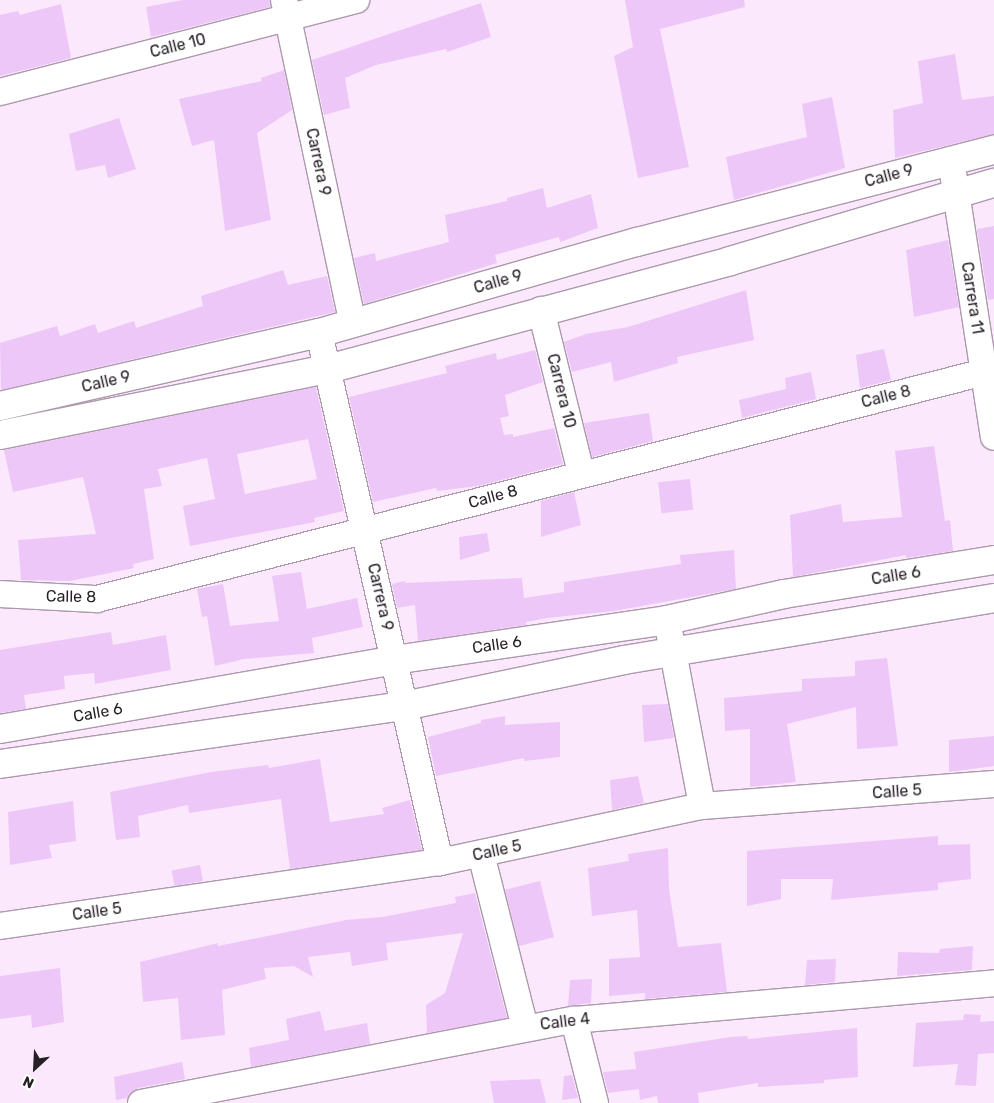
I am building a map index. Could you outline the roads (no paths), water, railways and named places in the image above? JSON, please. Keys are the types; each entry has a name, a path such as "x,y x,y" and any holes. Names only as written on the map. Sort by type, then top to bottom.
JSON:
{"street":[{"name":"Calle 10","path":"0,92 286,9 356,0"},
{"name":"Carrera 9","path":"286,9 353,324"},
{"name":"Calle 9","path":"0,406 319,333 637,242 994,150"},
{"name":"Carrera 11","path":"951,160 994,437"},
{"name":"Calle 9","path":"0,435 328,369 541,310 730,261 956,192 994,183"},
{"name":"Carrera 10","path":"541,310 581,473"},
{"name":"Carrera 9","path":"319,333 440,862"},
{"name":"Calle 8","path":"0,594 97,599 365,532 581,473 984,372"},
{"name":"Calle 6","path":"0,729 394,660 667,620 784,594 994,560"},
{"path":"0,764 404,706 675,652 994,598"},
{"path":"667,620 675,652 702,806"},
{"name":"Calle 5","path":"0,926 440,862 702,806 994,784"},
{"path":"481,854 524,1028"},
{"name":"Calle 4","path":"141,1103 524,1028 574,1020 994,983"},
{"path":"574,1020 595,1103"}]}
